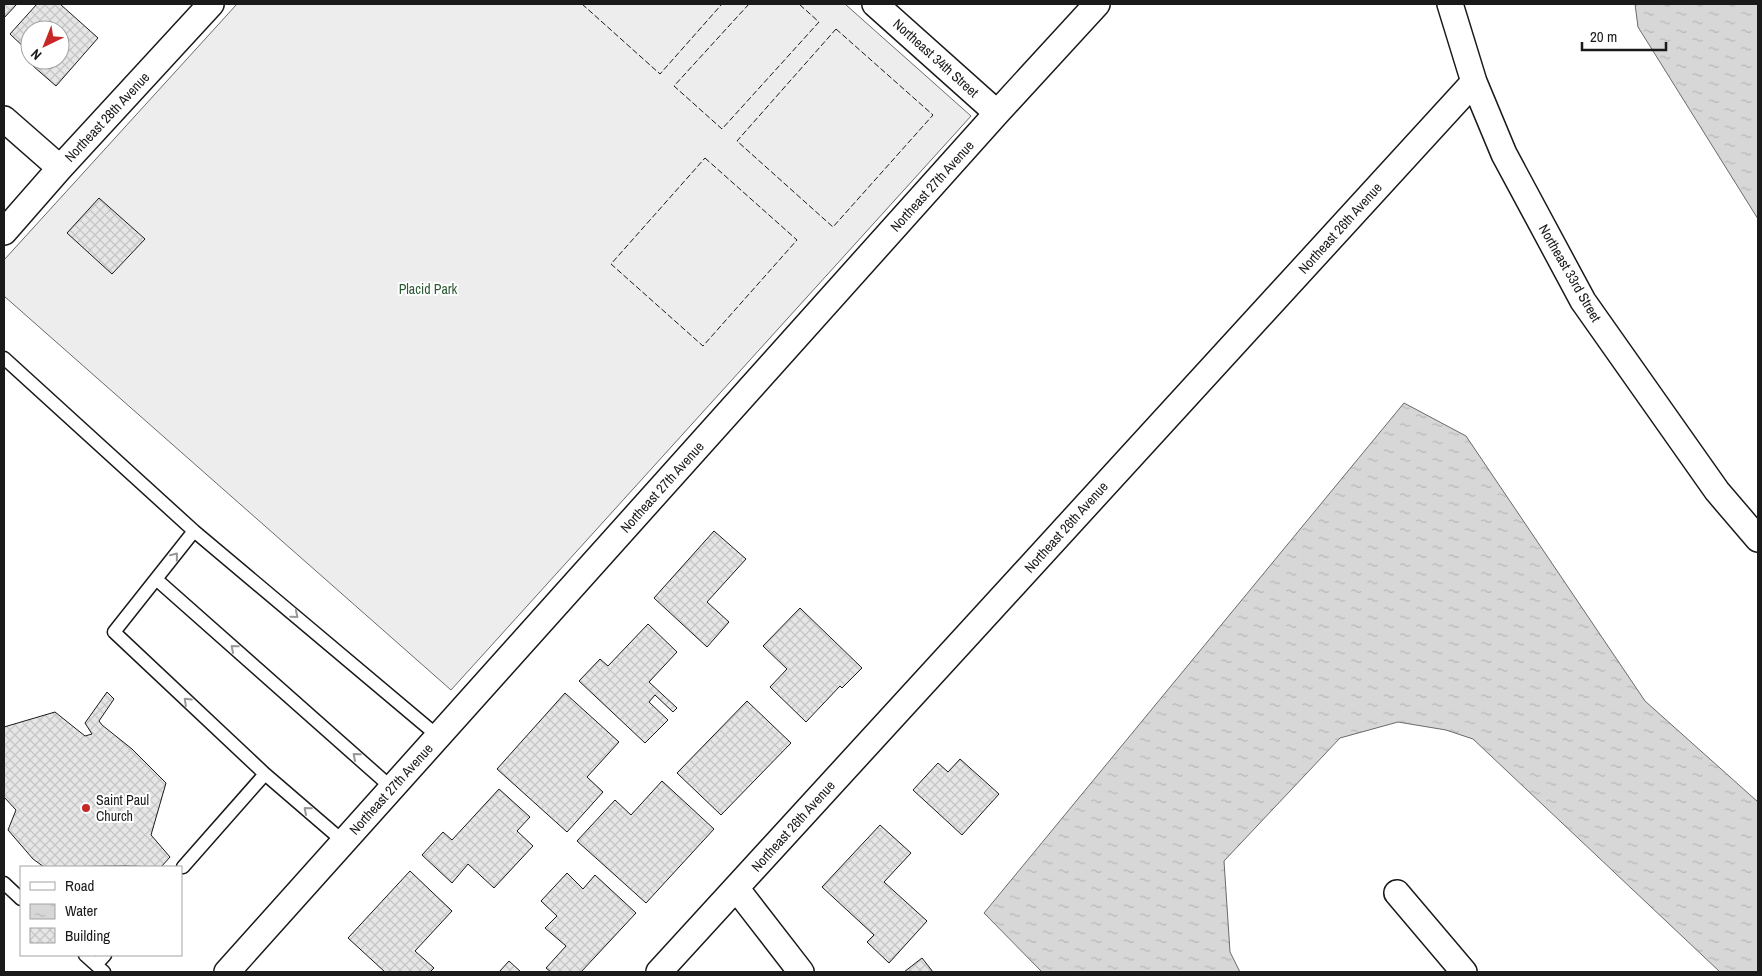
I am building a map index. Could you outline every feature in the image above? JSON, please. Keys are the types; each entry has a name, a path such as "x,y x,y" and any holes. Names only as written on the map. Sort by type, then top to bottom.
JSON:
{"street":[{"name":"Northeast 28th Avenue","path":"4,232 60,168 211,4"},
{"name":"Northeast 34th Street","path":"875,4 997,113"},
{"name":"Northeast 27th Avenue","path":"228,972 997,113 1097,4"},
{"name":"Northeast 33rd Street","path":"1450,4 1474,82 1504,154 1583,301 1717,491 1758,539"},
{"name":"Northeast 26th Avenue","path":"659,972 1474,82"},
{"path":"4,118 60,168"},
{"path":"736,888 800,972"},
{"path":"1397,893 1464,972"}],"lane":[{"path":"4,358 194,531 438,737"},
{"path":"194,531 114,632 265,774 344,842"},
{"path":"156,579 392,788"},
{"path":"183,867 265,774"},
{"path":"4,883 20,898"},
{"path":"85,956 100,968 105,956"}],"shaded area":[{"name":"Placid Park","path":"237,4 845,4 971,116 451,690 4,296 4,260"}],"water":[{"path":"1635,4 1758,4 1758,219 1638,27"},
{"path":"1404,403 1466,436 1645,701 1758,802 1758,972 1720,972 1473,739 1446,730 1398,722 1340,738 1224,861 1230,952 1240,972 1042,972 984,913"}],"building":[{"path":"4,4 17,4 4,18"},
{"path":"37,4 60,4 98,38 70,70 70,20 23,20"},
{"path":"20,23 20,43 10,34"},
{"path":"38,70 70,70 56,86"},
{"path":"99,198 145,239 112,274 67,233"},
{"path":"714,531 746,559 707,602 729,622 707,647 654,598"},
{"path":"800,608 862,668 842,688 840,686 806,722 770,687 787,669 763,646"},
{"path":"648,624 677,652 649,682 677,708 673,712 655,695 649,702 668,720 645,743 579,681 600,659 608,666"},
{"path":"107,692 114,699 99,721 132,749 166,783 151,835 170,857 162,866 43,866 33,859 8,830 16,810 4,797 4,727 55,712 85,736 92,734 85,723"},
{"path":"565,693 619,742 587,777 603,792 567,832 497,769"},
{"path":"747,701 791,743 721,815 677,773"},
{"path":"960,759 999,794 962,835 913,790 938,763 948,772"},
{"path":"662,781 714,829 646,903 577,841 615,800 631,815"},
{"path":"499,789 530,817 517,831 533,846 494,888 468,864 452,883 422,855 443,832 452,840"},
{"path":"880,825 911,853 884,882 927,921 889,963 867,942 874,935 822,887"},
{"path":"410,871 452,911 415,951 434,968 430,972 385,972 348,938"},
{"path":"567,873 583,889 595,875 636,913 581,972 551,972 546,968 566,946 545,928 557,916 541,901"},
{"path":"922,958 933,972 904,972"},
{"path":"509,961 521,972 499,972"}],"fence":[{"path":"582,4 660,74 722,4"},
{"path":"749,4 674,86 722,129 819,22 799,4"},
{"path":"836,29 933,115 833,227 737,141 836,29"},
{"path":"705,158 797,240 703,346 611,264 705,158"}],"place":[{"name":"Saint Paul Church","path":"86,808"}]}
